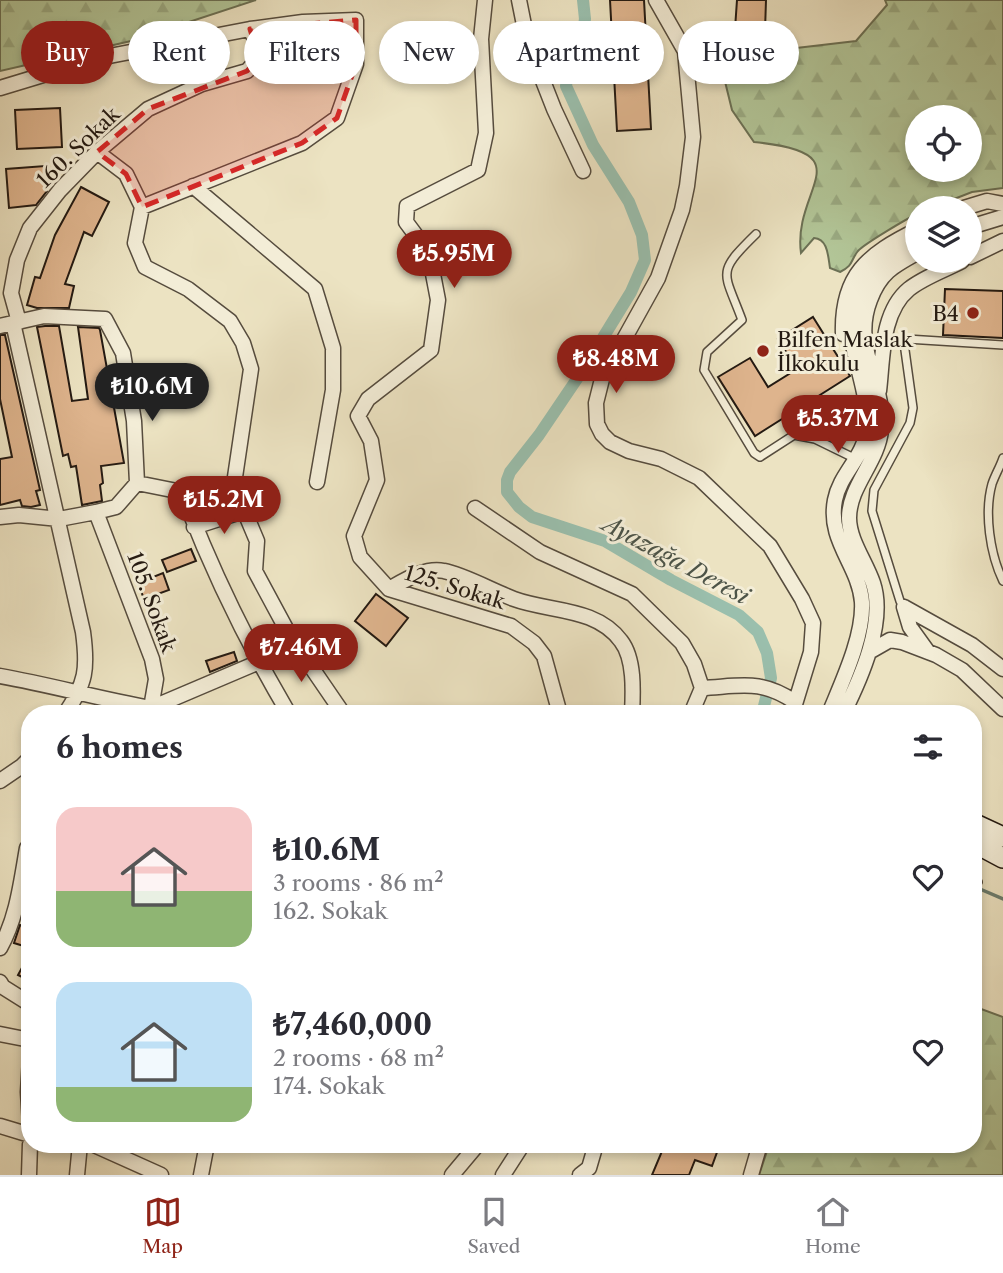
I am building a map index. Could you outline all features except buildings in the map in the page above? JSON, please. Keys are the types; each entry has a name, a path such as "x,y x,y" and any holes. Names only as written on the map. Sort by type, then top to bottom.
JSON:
{"street":[{"name":"125. Sokak","path":"485,0 481,39 486,133 478,170 407,206 405,222 429,253 438,300 431,350 368,399 358,416 371,441 377,480 354,536 360,557 389,589 511,626 534,643 544,656 558,705"},
{"path":"519,0 527,40 583,171"},
{"path":"656,0 685,51 693,137 687,186 682,210 658,278 602,379 596,403 597,424 610,442 629,451 661,459 699,478 770,546 813,622 811,652 795,705"},
{"path":"330,21 356,21"},
{"path":"0,88 99,58 244,30"},
{"name":"160. Sokak","path":"71,705 78,695 87,664 83,632 59,519 11,324 11,293 17,260 30,228 60,190 97,152 148,109 202,84 244,72"},
{"path":"142,207 302,143 337,118 349,84"},
{"path":"97,152 126,174 142,207 135,243 145,267 188,289 230,321 243,343 251,369 235,477 244,511 257,541 255,571 290,636 337,705"},
{"path":"193,186 315,289 333,348 333,390 317,482"},
{"path":"982,203 1003,205"},
{"path":"982,212 1003,205"},
{"path":"982,223 1003,217"},
{"path":"864,385 846,350 842,315 850,286 858,270 885,246 905,236"},
{"path":"982,251 1003,241"},
{"path":"847,705 873,639 878,610 874,585 849,521 850,500 863,463 867,427 864,385 852,343 852,316 864,280 887,257 905,247"},
{"path":"879,396 864,342 863,324 876,284 893,265 905,259"},
{"path":"833,705 847,670 861,615 862,600 834,525 835,499 842,481 863,463 878,445 881,429 879,396 888,320 909,289 939,273"},
{"path":"0,517 19,514 59,519 96,512 116,507 137,484 134,421 123,353 105,318 44,316 11,324"},
{"path":"137,484 182,492 194,527 259,662 284,705"},
{"path":"475,508 540,552 632,594 682,643 694,664 702,688 695,705"},
{"path":"194,527 244,511"},
{"name":"105. Sokak","path":"96,512 152,659 156,679 153,705"},
{"path":"389,589 415,575 443,570 517,600 584,615 607,627 623,643 634,681 633,705"},
{"path":"904,607 972,645 1003,669"},
{"path":"904,607 910,627 932,654"},
{"path":"932,654 949,632"},
{"path":"165,705 259,662 290,636"},
{"path":"867,654 890,640 932,654 962,670 1003,709"},
{"path":"0,676 124,705"},
{"path":"702,688 758,685 777,690 791,705"},
{"path":"0,781 21,769"},
{"path":"982,827 1000,834"},
{"path":"982,847 1003,858"},
{"path":"0,948 6,937 21,886"},
{"path":"0,982 3,987 21,998"},
{"path":"0,1034 21,1038"},
{"path":"0,1126 21,1132"},
{"path":"29,1175 30,1153"},
{"path":"76,1175 79,1153"},
{"path":"112,1153 160,1175"},
{"path":"201,1175 206,1153"},
{"path":"452,1175 470,1153"},
{"path":"503,1175 517,1153"},
{"path":"580,1175 589,1168 593,1153"},
{"path":"751,1175 757,1153"}],"lane":[{"path":"756,234 735,255 725,275 726,284 742,320 707,352 704,370 754,453 760,457 794,435 815,439 863,463"},
{"path":"904,607 872,511 874,490 910,423 913,408 904,343 907,340 1003,345"},
{"path":"1003,458 992,485 989,529 994,562 1003,581"}],"highlighted area":[{"path":"356,20 356,64 337,118 302,143 142,207 126,174 97,152 148,109 247,71 259,58 250,29"}],"green space":[{"path":"0,0 256,0 192,21 128,21 128,42 114,45 114,21 21,21 21,66 0,71"},
{"path":"885,0 1003,0 1003,188 962,196 905,196 905,221 858,251 850,265 840,272 830,268 827,249 819,239 814,238 801,253 801,230 816,177 816,165 807,155 788,147 754,142 732,110 726,84 799,84 799,48 856,41 887,5"},
{"path":"982,1009 1003,1017 1003,1175 759,1175 766,1153 982,1153"}],"waterway":[{"name":"Ayazağa Deresi","path":"583,0 585,19 580,50 568,70 566,86 593,145 629,202 642,235 645,260 631,292 585,367 510,472 507,492 519,507 532,517 605,541 671,580 739,615 758,632 767,653 771,678 764,705"},
{"path":"982,890 1003,899"}],"place":[{"name":"B4","path":"973,313"},
{"name":"Bilfen Maslak İlkokulu","path":"763,351"}]}
